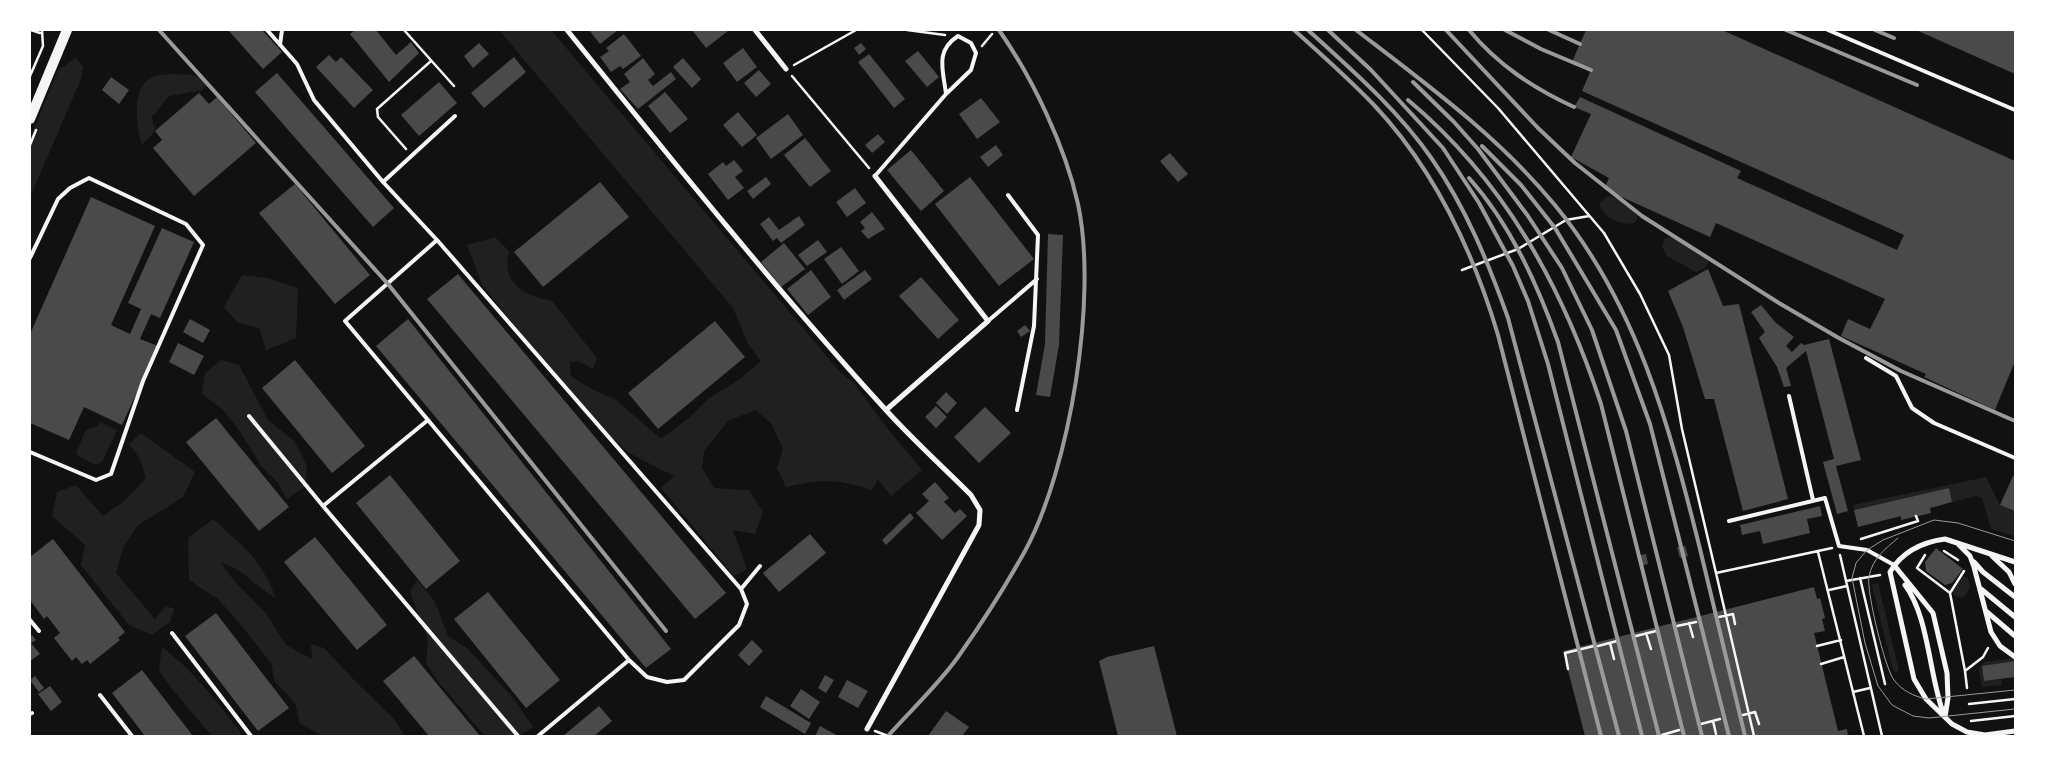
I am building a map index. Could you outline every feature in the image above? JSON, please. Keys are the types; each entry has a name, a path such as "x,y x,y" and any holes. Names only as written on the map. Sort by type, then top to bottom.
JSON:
{"main road":[{"path":"30,119 67,30"}],"street":[{"path":"567,30 694,187 886,410 971,495 980,510 980,525 867,729"},
{"path":"755,30 786,69"},
{"path":"875,176 988,321 886,410"},
{"path":"2015,562 1958,545 1945,539 1935,540 1906,554 1894,565 1890,572 1892,588 1914,679 1926,699 1961,730 1974,734 2015,732"},
{"path":"1958,545 1983,572 2015,597"},
{"path":"1988,553 2009,572 2015,584"},
{"path":"1970,556 1991,632 2000,646 2015,657"},
{"path":"1894,565 1916,602 1938,699 1945,717"},
{"path":"1894,565 1933,613 1947,673 1948,698 1945,717"},
{"path":"1979,587 1990,599 2015,617"},
{"path":"1985,609 1996,622 2015,636"}],"lane":[{"path":"267,30 297,64 314,100 383,182 437,240 741,589 747,604 739,625 684,680 667,682 647,677 628,660 345,321 437,240"},
{"path":"280,45 282,30"},
{"path":"1828,30 2015,110"},
{"path":"875,176 946,94 971,70 976,53 971,43 958,36 947,43 942,53 946,94"},
{"path":"383,182 455,116"},
{"path":"30,258 58,198 70,188 89,178 186,224 203,245 143,381 111,474 96,480 30,452"},
{"path":"1008,195 1038,234 1034,326 1017,410"},
{"path":"988,321 1037,279"},
{"path":"1866,358 1896,376 1912,408 1934,423 2015,458"},
{"path":"1789,396 1813,500"},
{"path":"249,416 518,736"},
{"path":"324,506 428,420"},
{"path":"1729,521 1825,498 1839,546 1867,550 1894,565"},
{"path":"741,589 760,566"},
{"path":"30,620 38,631"},
{"path":"172,633 251,736"},
{"path":"538,736 628,660"},
{"path":"100,694 132,736"}],"path":[{"path":"30,76 43,46 41,31 32,30"},
{"path":"404,30 454,86"},
{"path":"856,30 786,69 875,176"},
{"path":"907,30 958,36"},
{"path":"1422,30 1498,108 1604,233 1640,294 1669,355 1682,429 1754,736"},
{"path":"976,53 992,34"},
{"path":"412,155 378,117 377,109 431,61"},
{"path":"1462,270 1518,249 1566,220 1589,216"},
{"path":"1882,736 1846,584 1839,546 1918,520 1916,516"},
{"path":"1930,550 1917,568 1950,593 1967,688"},
{"path":"1943,550 1959,561"},
{"path":"1716,573 1818,552 1864,736"},
{"path":"1950,593 1967,566 1970,573"},
{"path":"1828,590 1879,573 1880,577"},
{"path":"1860,578 1885,684"},
{"path":"1719,617 1733,614 1735,624"},
{"path":"1677,626 1696,622"},
{"path":"1689,623 1693,637"},
{"path":"1636,636 1656,631"},
{"path":"1646,633 1651,649"},
{"path":"1965,671 1984,656 1988,649 1987,639"},
{"path":"1817,646 1841,640"},
{"path":"1598,646 1617,641"},
{"path":"1610,643 1614,659"},
{"path":"1568,669 1565,653 1594,646"},
{"path":"1821,664 1844,657"},
{"path":"1853,692 1870,688"},
{"path":"1969,704 2015,699"},
{"path":"1743,715 1755,712 1759,724"},
{"path":"1971,721 2015,716"},
{"path":"1701,724 1720,719"},
{"path":"1713,720 1716,734"},
{"path":"1662,735 1671,734 1679,730"}],"shaded area":[{"path":"499,30 551,30 841,373 853,382 922,470 891,496 877,478 876,484 871,490 848,483 829,481 809,482 786,487 777,468 783,449 771,423 755,410 728,421 704,451 702,468 714,488 749,490 763,512 755,534 733,530 747,569 734,576 661,488 674,476 629,453 581,410 482,284 467,245 495,237 509,251 508,272 517,286 532,296 552,301 597,358 593,369 578,361 570,362 571,376 592,389 616,400 661,439 691,416 709,398 740,379 761,361 748,344 733,308"},
{"path":"76,58 83,67 81,79 30,197 30,139 58,70"},
{"path":"171,74 193,75 207,81 203,90 169,96 152,117 155,131 142,145 137,117 138,96 147,80 155,76"},
{"path":"1607,196 1621,200 1629,206 1638,218 1634,223 1629,224 1613,220 1601,209 1599,204"},
{"path":"1671,237 1708,256 1708,263 1705,268 1696,272 1667,256 1662,246 1665,238"},
{"path":"242,275 267,278 298,288 296,338 266,350 259,328 238,323 224,307"},
{"path":"221,360 239,365 268,420 294,441 307,465 305,487 287,499 278,483 261,466 239,430 222,409 202,394 205,373"},
{"path":"100,422 117,430 102,462 96,465 78,456 76,452 86,430 98,426"},
{"path":"141,433 195,472 183,497 138,525 123,548 116,573 155,619 166,606 174,609 170,622 152,635 129,625 81,565 85,545 52,516 57,492 76,485 103,516 124,501 146,478 140,459 129,444"},
{"path":"1986,477 2000,505 2015,511 2015,536 1991,529 1982,498 1976,496 1952,502 1949,488 1854,510 1853,505"},
{"path":"213,519 250,554 264,573 276,598 261,589 236,569 220,562 235,582 265,612 286,645 312,659 311,644 324,648 393,718 405,736 323,736 300,724 295,703 275,682 271,663 219,600 189,580 188,538"},
{"path":"1963,576 1968,578 1970,587 1966,595 1961,598 1954,595 1953,591"},
{"path":"417,580 435,602 448,636 467,648 513,698 533,727 519,736 485,736 440,684 426,663 428,641 410,592"},
{"path":"1878,583 1899,671 1894,672 1891,663 1872,585"},
{"path":"162,647 174,656 204,687 241,733 240,736 212,736 172,689 159,670"},
{"path":"2015,658 2015,661 1982,666 1984,681 2001,679 2002,685 1982,687 1979,668 1984,662"}],"building":[{"path":"228,30 262,30 282,52 263,69"},
{"path":"355,30 376,30 396,55 411,42 419,53 389,82 350,34"},
{"path":"589,30 618,30 600,44"},
{"path":"692,30 727,30 728,31 706,48"},
{"path":"1586,30 1722,30 2015,161 2015,361 1995,410 1924,377 1926,374 1841,336 1848,319 1870,329 1885,299 1716,223 1710,237 1604,189 1609,178 1571,157 1591,114 1574,107 1580,97 1741,171 1737,178 1897,250 1904,235 1582,91 1591,70 1572,62"},
{"path":"1916,30 2015,30 2015,74"},
{"path":"624,34 641,56 623,69 620,66 611,72 600,57 609,51 606,48"},
{"path":"479,43 489,54 473,68 464,56"},
{"path":"861,43 866,49 859,55 854,48"},
{"path":"743,48 757,67 737,82 723,63"},
{"path":"918,51 939,77 927,87 905,61"},
{"path":"869,54 905,99 894,108 858,62"},
{"path":"329,55 336,62 341,57 373,90 354,108 316,67"},
{"path":"514,57 526,72 484,108 471,93"},
{"path":"643,58 655,74 648,80 653,86 671,72 676,79 638,109 620,89 630,82 624,74"},
{"path":"683,58 701,79 692,88 673,67"},
{"path":"759,70 771,84 756,97 744,83"},
{"path":"277,73 394,208 373,227 255,92"},
{"path":"111,77 129,90 119,104 102,90"},
{"path":"439,82 457,103 419,136 401,115"},
{"path":"665,92 688,119 670,133 648,106"},
{"path":"199,93 209,104 217,97 256,143 194,196 153,148 162,140 155,131"},
{"path":"981,98 1000,122 977,139 959,114"},
{"path":"738,112 757,135 742,147 723,125"},
{"path":"788,114 803,135 771,159 756,138"},
{"path":"878,134 885,142 872,153 865,145"},
{"path":"805,138 831,171 810,187 784,155"},
{"path":"996,145 1003,155 988,167 980,157"},
{"path":"911,150 944,191 921,211 887,170"},
{"path":"1170,153 1188,174 1178,182 1160,161"},
{"path":"734,160 743,171 735,177 744,188 728,200 708,174 723,162 726,166"},
{"path":"766,177 771,184 753,199 747,191"},
{"path":"970,177 1034,259 999,286 935,204"},
{"path":"600,182 629,217 543,287 514,252"},
{"path":"295,184 370,275 335,304 259,213"},
{"path":"855,188 866,203 847,217 836,202"},
{"path":"91,197 155,226 111,325 130,334 141,309 128,303 162,228 194,242 160,318 151,314 140,339 158,346 122,425 84,407 69,440 30,423 30,334"},
{"path":"872,212 885,229 868,239 861,231 865,228 860,222"},
{"path":"799,216 805,225 781,243 777,238 773,241 760,224 769,217 779,230"},
{"path":"1048,234 1063,235 1059,345 1050,397 1036,395 1045,344"},
{"path":"818,240 827,252 807,266 798,255"},
{"path":"784,243 805,269 781,287 761,262"},
{"path":"841,247 859,271 842,284 824,259"},
{"path":"1708,269 1723,306 1739,304 1788,499 1743,511 1714,399 1705,399 1683,327 1668,291"},
{"path":"811,270 831,297 808,315 787,289"},
{"path":"865,270 872,279 844,300 837,290"},
{"path":"458,274 726,593 695,619 427,299"},
{"path":"921,277 959,320 938,339 899,296"},
{"path":"1761,305 1776,323 1794,337 1786,346 1792,352 1801,343 1804,345 1829,339 1861,460 1836,466 1848,511 1837,514 1823,462 1834,459 1806,351 1786,368 1791,386 1784,387 1777,367 1759,338 1765,332 1751,312"},
{"path":"190,319 210,330 203,343 183,332"},
{"path":"408,319 671,649 646,668 376,346"},
{"path":"715,321 745,357 658,429 628,393"},
{"path":"1025,325 1030,331 1021,337 1017,331"},
{"path":"178,343 204,356 194,375 169,362"},
{"path":"295,360 365,446 332,473 262,388"},
{"path":"946,392 957,403 947,414 936,403"},
{"path":"936,406 947,417 936,428 925,417"},
{"path":"985,407 1011,433 979,463 954,437"},
{"path":"216,418 289,507 259,531 186,442"},
{"path":"390,475 460,561 426,589 356,503"},
{"path":"2013,476 2015,477 2015,511 2000,505"},
{"path":"935,482 949,498 944,502 955,513 960,509 967,516 942,540 916,513 929,501 922,494"},
{"path":"1949,488 1952,502 1930,508 1931,513 1901,520 1901,516 1858,527 1854,510"},
{"path":"1820,506 1822,516 1807,519 1810,533 1763,544 1760,531 1742,535 1740,525"},
{"path":"910,513 914,518 886,545 882,540"},
{"path":"810,534 826,553 779,592 763,573"},
{"path":"315,537 387,625 357,650 284,562"},
{"path":"53,539 125,632 118,638 120,640 90,664 87,660 82,664 76,657 72,661 54,638 60,633 47,616 44,619 30,600 30,557"},
{"path":"1685,546 1688,556 1680,558 1677,547"},
{"path":"1936,548 1963,569 1952,583 1945,585 1926,571 1925,562"},
{"path":"1646,554 1648,564 1640,566 1637,556"},
{"path":"1814,587 1817,599 1820,598 1825,618 1822,619 1825,631 1814,633 1838,731 1847,729 1848,736 1585,736 1563,651"},
{"path":"488,592 560,680 526,708 454,619"},
{"path":"216,613 289,708 258,731 185,636"},
{"path":"32,635 36,640 31,643 40,654 30,661 30,637"},
{"path":"752,640 763,651 749,666 738,655"},
{"path":"1154,646 1177,736 1118,736 1099,661 1107,657"},
{"path":"414,656 480,736 429,736 383,681"},
{"path":"2015,661 2015,677 1984,681 1982,666"},
{"path":"142,670 193,736 145,736 112,693"},
{"path":"825,675 834,680 826,693 818,688"},
{"path":"35,676 44,688 39,692 30,680"},
{"path":"847,680 868,691 858,708 838,697"},
{"path":"50,686 62,702 51,711 38,694"},
{"path":"801,689 820,702 809,719 790,706"},
{"path":"766,696 811,723 805,734 760,707"},
{"path":"599,706 612,721 594,736 563,736"},
{"path":"946,711 969,727 962,736 928,736"},
{"path":"820,726 838,736 815,736"}],"tram line":[{"path":"2015,541 1958,523 1934,520 1883,540 1867,550 1856,563 1852,578 1865,643 1878,686 1892,705 1913,716 1929,718 2015,709"},
{"path":"1898,538 1876,560 1869,577 1870,597 1877,629 1886,661 1894,680 1908,692 1926,699 2015,690"}],"railway":[{"path":"159,30 388,284 666,631"},
{"path":"888,736 958,657 993,605 1025,551 1041,516 1055,475 1067,429 1076,381 1082,333 1084,286 1083,242 1078,204 1065,159 1036,91 999,30"},
{"path":"1294,30 1355,86 1396,130 1433,184 1464,242 1477,273 1498,335 1601,736"},
{"path":"1308,30 1374,91 1419,141 1444,178 1466,216 1484,256 1508,318 1619,736"},
{"path":"1328,30 1371,70 1443,148 1479,203 1513,266 1528,301 1548,364 1642,736"},
{"path":"1356,30 1460,111 1532,179 1583,242 1607,283 1628,324 1646,368 1676,457 1745,736"},
{"path":"1446,30 1538,128 1575,163 1642,216 1779,303 1837,337 1901,371 2015,421"},
{"path":"1469,30 1480,43 1517,75 1544,92 1574,107"},
{"path":"1505,30 1541,49 1591,70"},
{"path":"1549,30 1580,44"},
{"path":"1786,30 1917,85"},
{"path":"1875,30 1894,38"},
{"path":"1413,82 1454,122 1478,149 1528,216 1562,268 1592,330 1626,431 1702,736"},
{"path":"1408,100 1443,131 1474,165 1501,201 1526,238 1568,318 1601,404 1684,736"},
{"path":"1482,146 1521,185 1555,228 1616,330 1650,424 1729,736"},
{"path":"1469,178 1498,215 1510,235 1532,277 1558,342 1659,736"}]}
